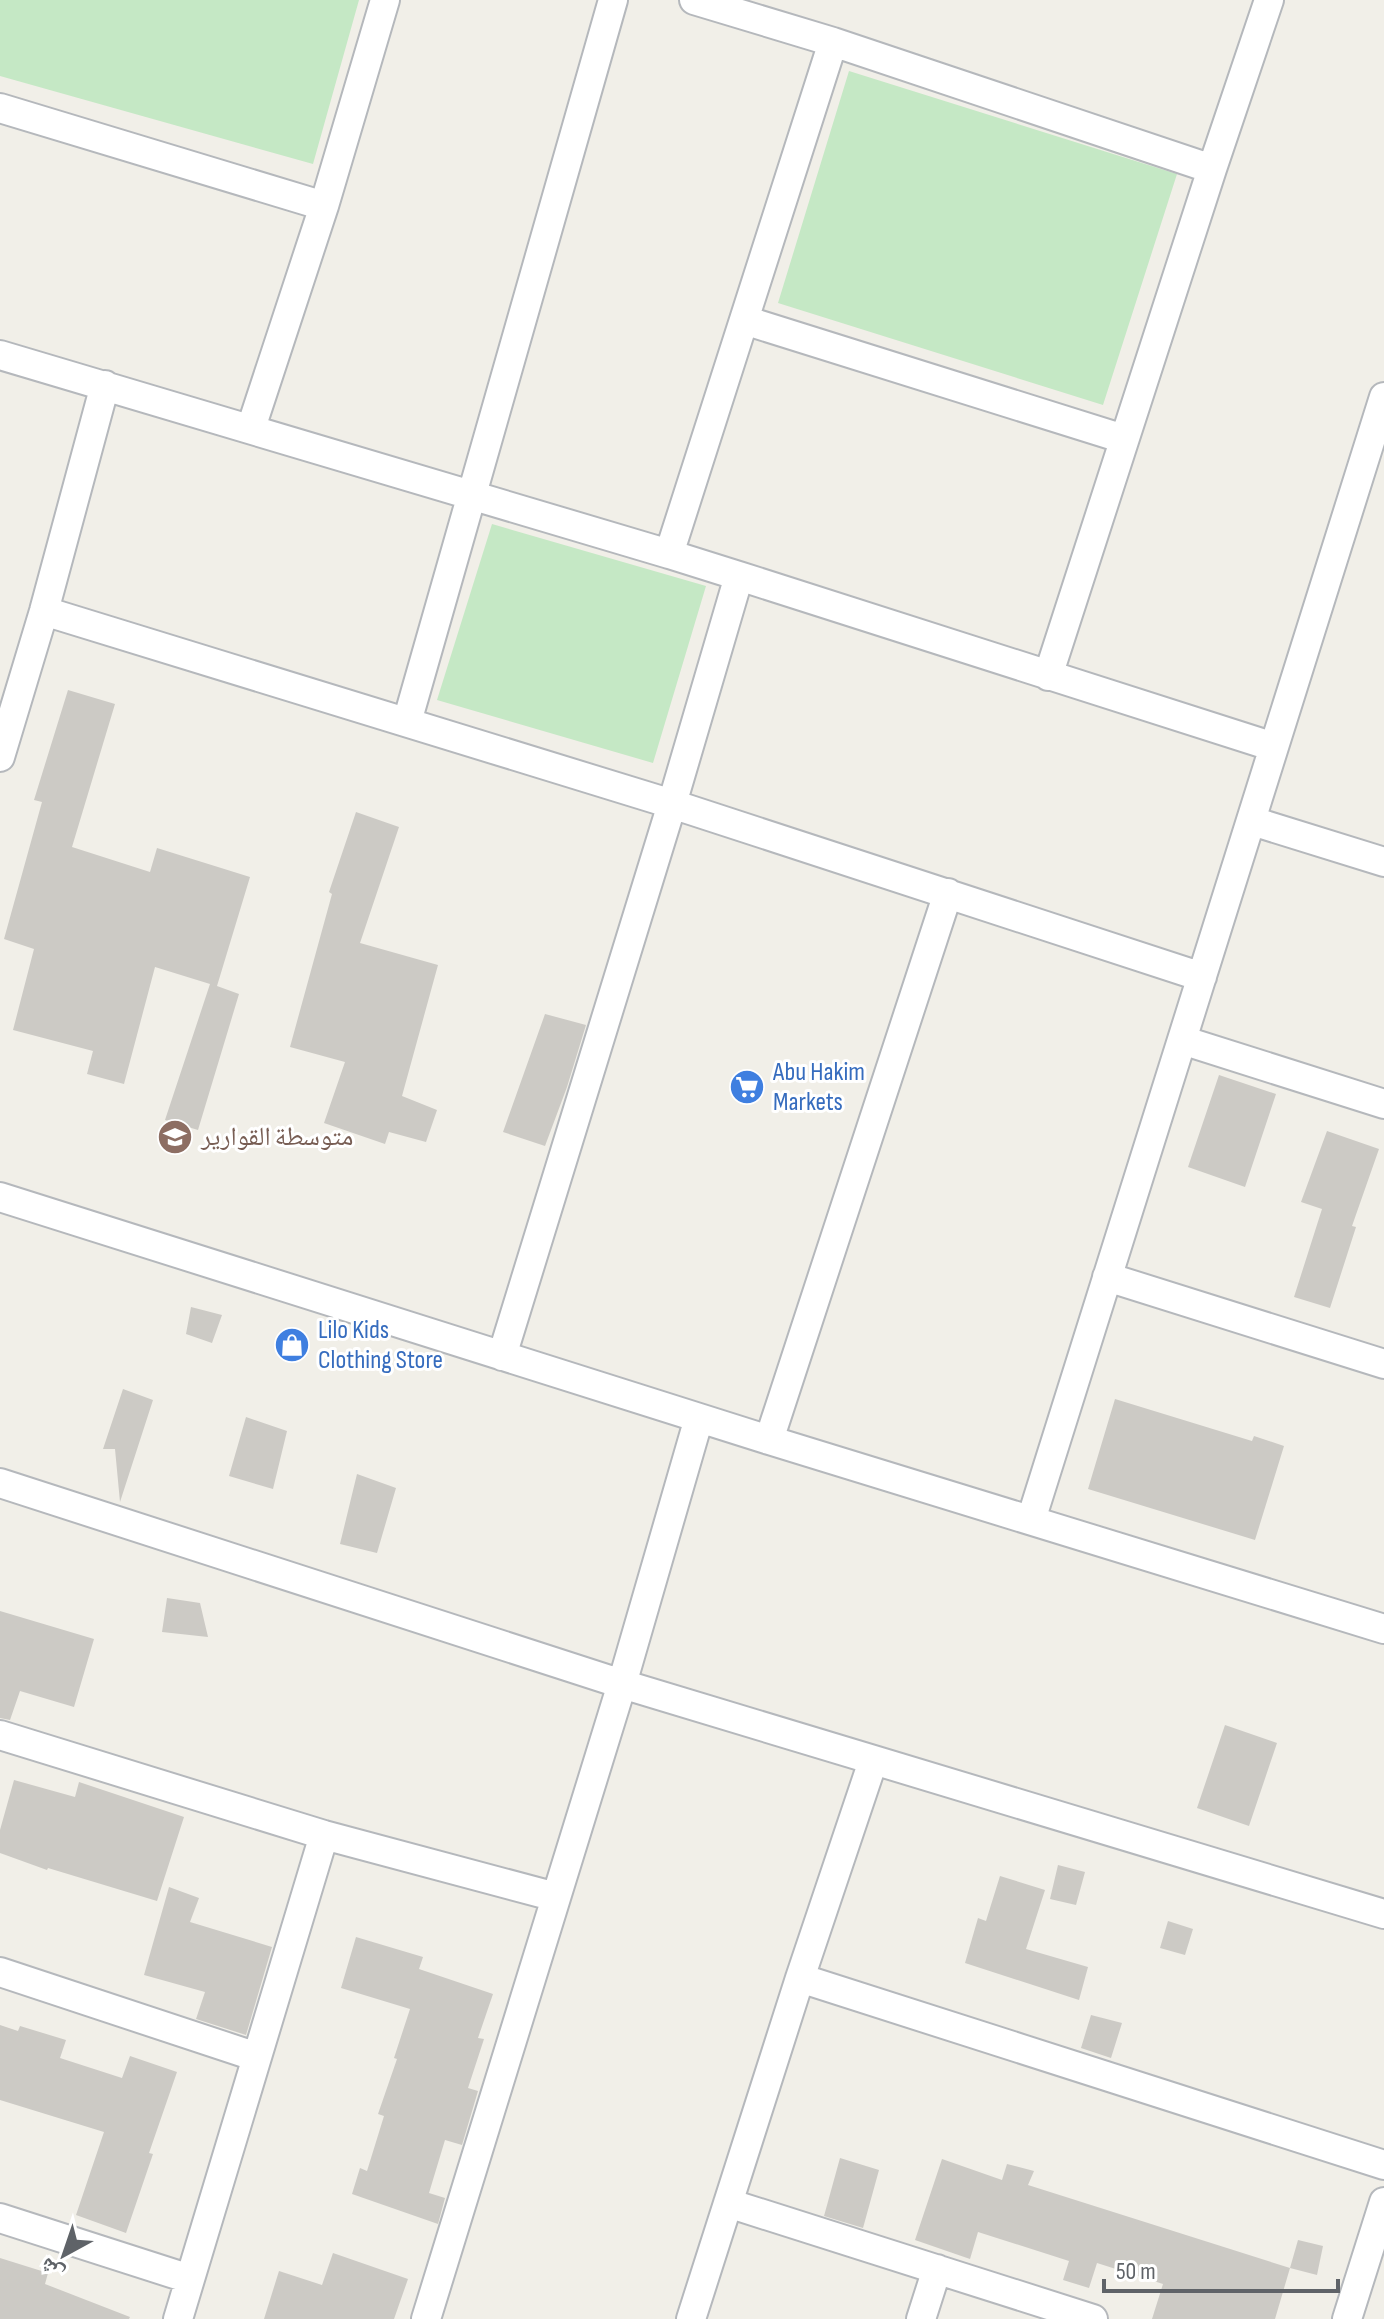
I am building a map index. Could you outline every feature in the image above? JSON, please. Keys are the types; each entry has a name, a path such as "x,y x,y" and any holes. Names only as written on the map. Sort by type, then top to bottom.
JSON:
{"street":[{"path":"251,428 324,206 385,0"},
{"path":"407,722 613,0"},
{"path":"694,0 833,42 1212,169"},
{"path":"1048,676 1269,0"},
{"path":"669,554 833,42"},
{"path":"0,108 324,206"},
{"path":"744,320 1124,439"},
{"path":"0,355 669,554 1274,747"},
{"path":"0,757 44,611 105,385"},
{"path":"1031,1520 1384,397"},
{"path":"502,1356 739,576"},
{"path":"44,611 672,804 1202,977"},
{"path":"1252,821 1384,862"},
{"path":"769,1440 948,893"},
{"path":"1182,1040 1384,1104"},
{"path":"0,1197 769,1440 1384,1629"},
{"path":"1107,1277 1384,1364"},
{"path":"426,2319 622,1684 699,1418"},
{"path":"0,1483 622,1684 1384,1914"},
{"path":"0,1735 324,1835 556,1897"},
{"path":"691,2319 873,1761"},
{"path":"178,2319 324,1835"},
{"path":"0,1972 257,2057"},
{"path":"800,1978 1384,2165"},
{"path":"1347,2319 1384,2202"},
{"path":"728,2203 1093,2319"},
{"path":"0,2218 190,2279"},
{"path":"921,2319 937,2269"}],"green space":[{"path":"0,0 359,0 313,164 0,76"},
{"path":"849,71 1177,174 1103,405 778,303"},
{"path":"492,524 706,586 653,763 437,700"}],"building":[{"path":"68,690 115,704 72,847 150,872 157,848 250,877 217,986 239,994 198,1130 165,1120 210,984 155,967 124,1084 87,1074 93,1051 13,1030 34,949 4,939 42,802 34,800"},
{"path":"356,812 399,827 360,943 438,965 402,1096 437,1110 426,1142 389,1132 385,1144 324,1123 345,1062 290,1047 332,894 329,892"},
{"path":"545,1014 586,1025 545,1146 503,1132"},
{"path":"1219,1075 1276,1094 1245,1187 1188,1167"},
{"path":"1327,1131 1379,1149 1352,1226 1356,1227 1330,1308 1294,1297 1322,1209 1301,1202"},
{"path":"191,1307 222,1315 212,1343 186,1334"},
{"path":"123,1389 153,1400 120,1502 115,1449 103,1449"},
{"path":"1115,1399 1252,1441 1254,1436 1284,1446 1255,1540 1088,1489"},
{"path":"246,1417 287,1431 273,1489 229,1476"},
{"path":"357,1474 396,1488 377,1553 340,1544"},
{"path":"167,1598 200,1603 208,1637 162,1632"},
{"path":"0,1611 94,1639 74,1707 20,1691 10,1720 0,1718"},
{"path":"1225,1725 1277,1743 1249,1826 1197,1808"},
{"path":"14,1780 75,1797 79,1782 184,1817 157,1901 47,1870 0,1853 0,1830"},
{"path":"1058,1865 1085,1872 1076,1905 1050,1899"},
{"path":"1000,1876 1045,1890 1026,1949 1088,1967 1079,2000 965,1963 978,1918 986,1921"},
{"path":"169,1887 199,1898 190,1922 272,1947 246,2035 196,2019 205,1992 144,1975"},
{"path":"1168,1921 1193,1929 1185,1955 1160,1948"},
{"path":"356,1937 423,1957 419,1969 493,1994 478,2038 484,2039 468,2088 478,2091 462,2145 445,2140 429,2193 445,2198 438,2224 352,2194 360,2168 367,2171 384,2116 378,2114 410,2009 341,1988"},
{"path":"1091,2015 1122,2023 1111,2058 1081,2048"},
{"path":"0,2025 18,2031 20,2026 66,2040 60,2058 122,2078 130,2056 177,2072 126,2233 76,2215 104,2132 0,2100"},
{"path":"840,2158 879,2170 863,2228 824,2216"},
{"path":"942,2159 1002,2180 1007,2164 1034,2171 1028,2185 1290,2268 1275,2319 1152,2319 1163,2284 1097,2263 1089,2288 1063,2280 1069,2261 978,2232 970,2259 915,2240"},
{"path":"1298,2240 1323,2246 1317,2275 1290,2268"},
{"path":"333,2253 408,2279 394,2319 264,2319 279,2271 322,2285"},
{"path":"0,2258 48,2273 45,2284 130,2317 0,2319"}],"place":[{"name":"Abu Hakim Markets","path":"747,1087"},
{"name":"متوسطة القوارير","path":"175,1137"},
{"name":"Lilo Kids Clothing Store","path":"292,1345"}]}
